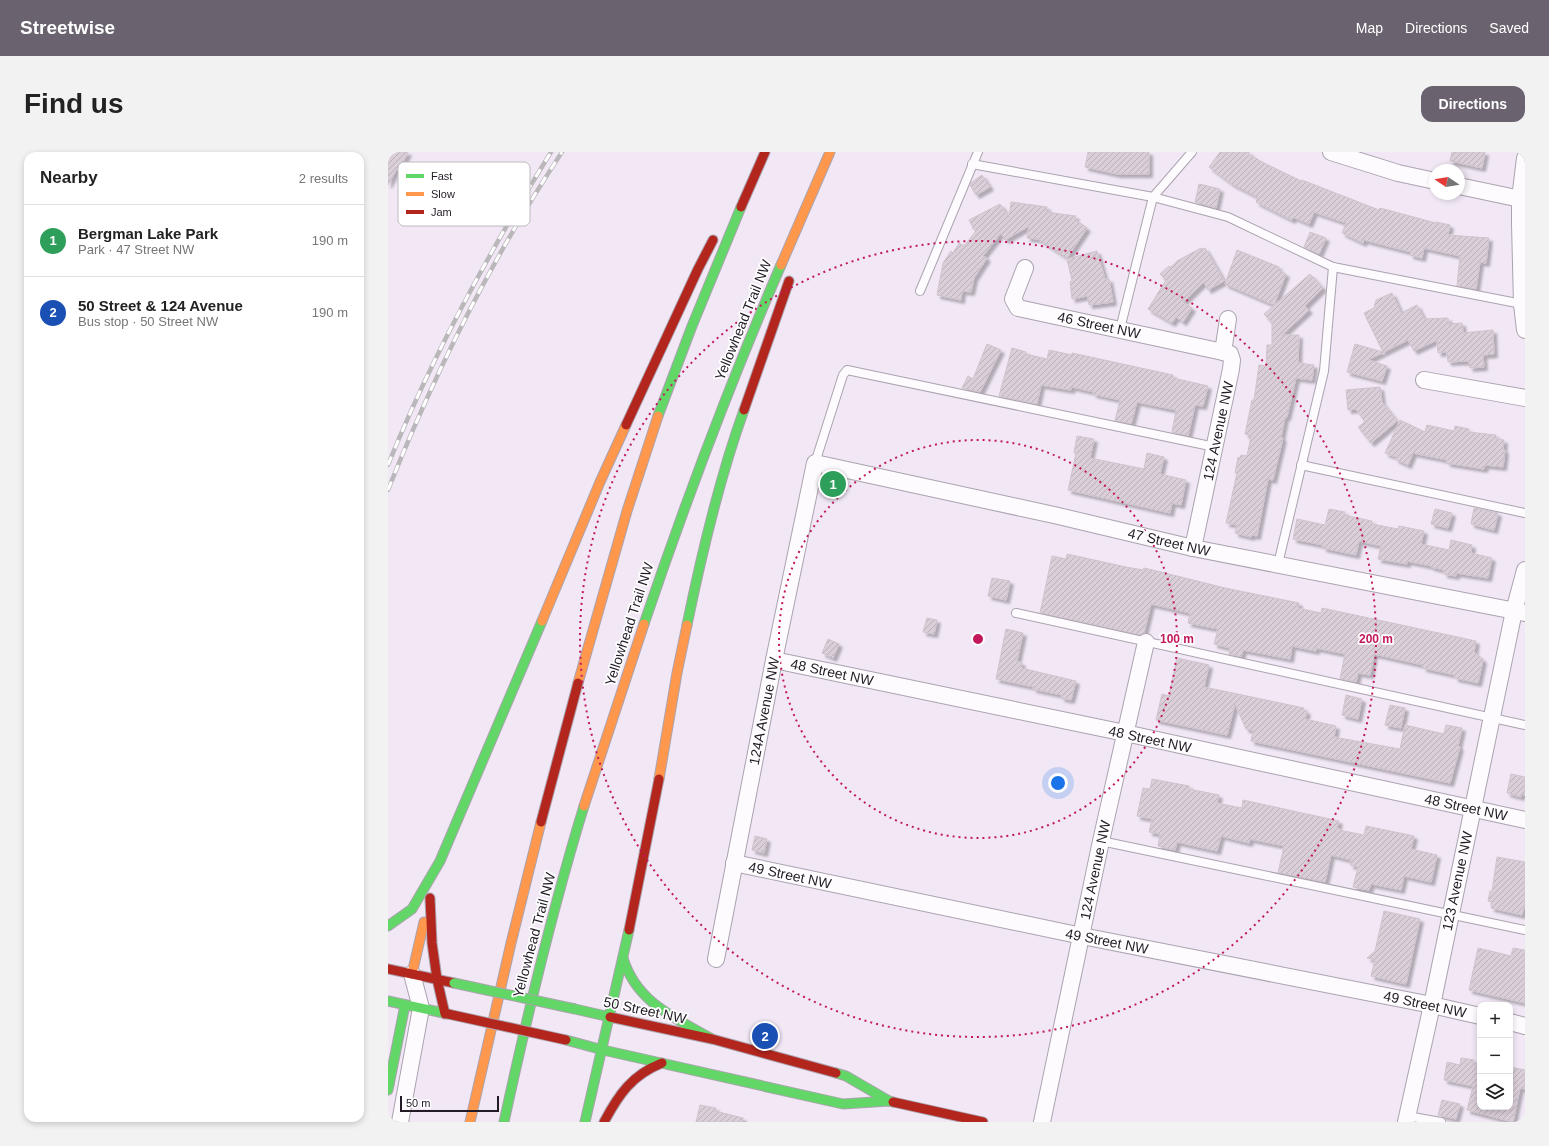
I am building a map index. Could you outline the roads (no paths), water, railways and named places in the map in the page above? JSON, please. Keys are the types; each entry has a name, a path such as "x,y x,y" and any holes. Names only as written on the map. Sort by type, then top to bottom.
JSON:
{"main road":[{"path":"734,200 759,152"},
{"name":"Yellowhead Trail NW","path":"470,1122 513,933 559,747 622,525 653,430 688,334 765,152"},
{"name":"Yellowhead Trail NW","path":"504,1122 542,955 565,873 596,770 644,625 668,554 752,332 830,152"},
{"path":"806,231 820,174"},
{"path":"388,926 412,909 440,861 600,482 698,269 716,234"},
{"path":"585,1122 603,1050 623,958 658,783 678,666 696,582 731,446 791,275"},
{"path":"388,1085 412,974 440,861"},
{"path":"430,898 432,943 437,979 446,1014"},
{"path":"623,958 627,972 636,986 644,994 664,1011 712,1039"},
{"name":"50 Street NW","path":"388,970 437,979 712,1039 846,1076 889,1101"},
{"name":"50 Street NW","path":"388,1001 566,1040 603,1050 843,1104 889,1101 983,1122"},
{"path":"604,1122 614,1104 634,1077 650,1067 662,1063"}],"street":[{"path":"1331,152 1398,173 1429,180"},
{"path":"1524,318 1523,200 1525,158"},
{"path":"1465,187 1523,200"},
{"name":"46 Street NW","path":"1026,268 1013,299 1018,308 1223,352"},
{"path":"1223,352 1228,318"},
{"name":"124 Avenue NW","path":"1193,548 1232,360 1230,354 1223,352"},
{"path":"1424,380 1525,398"},
{"name":"47 Street NW","path":"815,463 1193,548 1520,612"},
{"name":"124A Avenue NW","path":"716,959 774,660 815,463"},
{"name":"123 Avenue NW","path":"1406,1119 1432,1005 1491,719 1520,612 1525,570"},
{"name":"124 Avenue NW","path":"1042,1122 1101,841 1146,642"},
{"name":"48 Street NW","path":"774,660 1125,733 1525,820"},
{"name":"49 Street NW","path":"734,863 1082,936 1432,1005 1477,1015"},
{"path":"400,1122 421,1008 412,974"},
{"path":"1513,1023 1525,1026"}],"lane":[{"path":"920,291 978,152"},
{"path":"1120,329 1152,198 1192,152"},
{"path":"972,164 1152,198 1228,217 1333,267 1524,318"},
{"path":"1278,564 1324,371 1333,267"},
{"path":"815,463 842,375 847,370 1215,447"},
{"path":"1301,465 1525,513"},
{"path":"1016,613 1491,719 1525,725"},
{"path":"1101,841 1525,930"},
{"path":"1406,1119 1441,1122"}],"railway":[{"path":"530,187 551,152"},
{"path":"530,202 562,152"},
{"path":"388,465 423,384 463,305 507,226"},
{"path":"388,490 445,359 466,316 516,226"}],"place":[{"name":"Bergman Lake Park","path":"833,484"},
{"name":"50 Street & 124 Avenue","path":"765,1036"}]}
